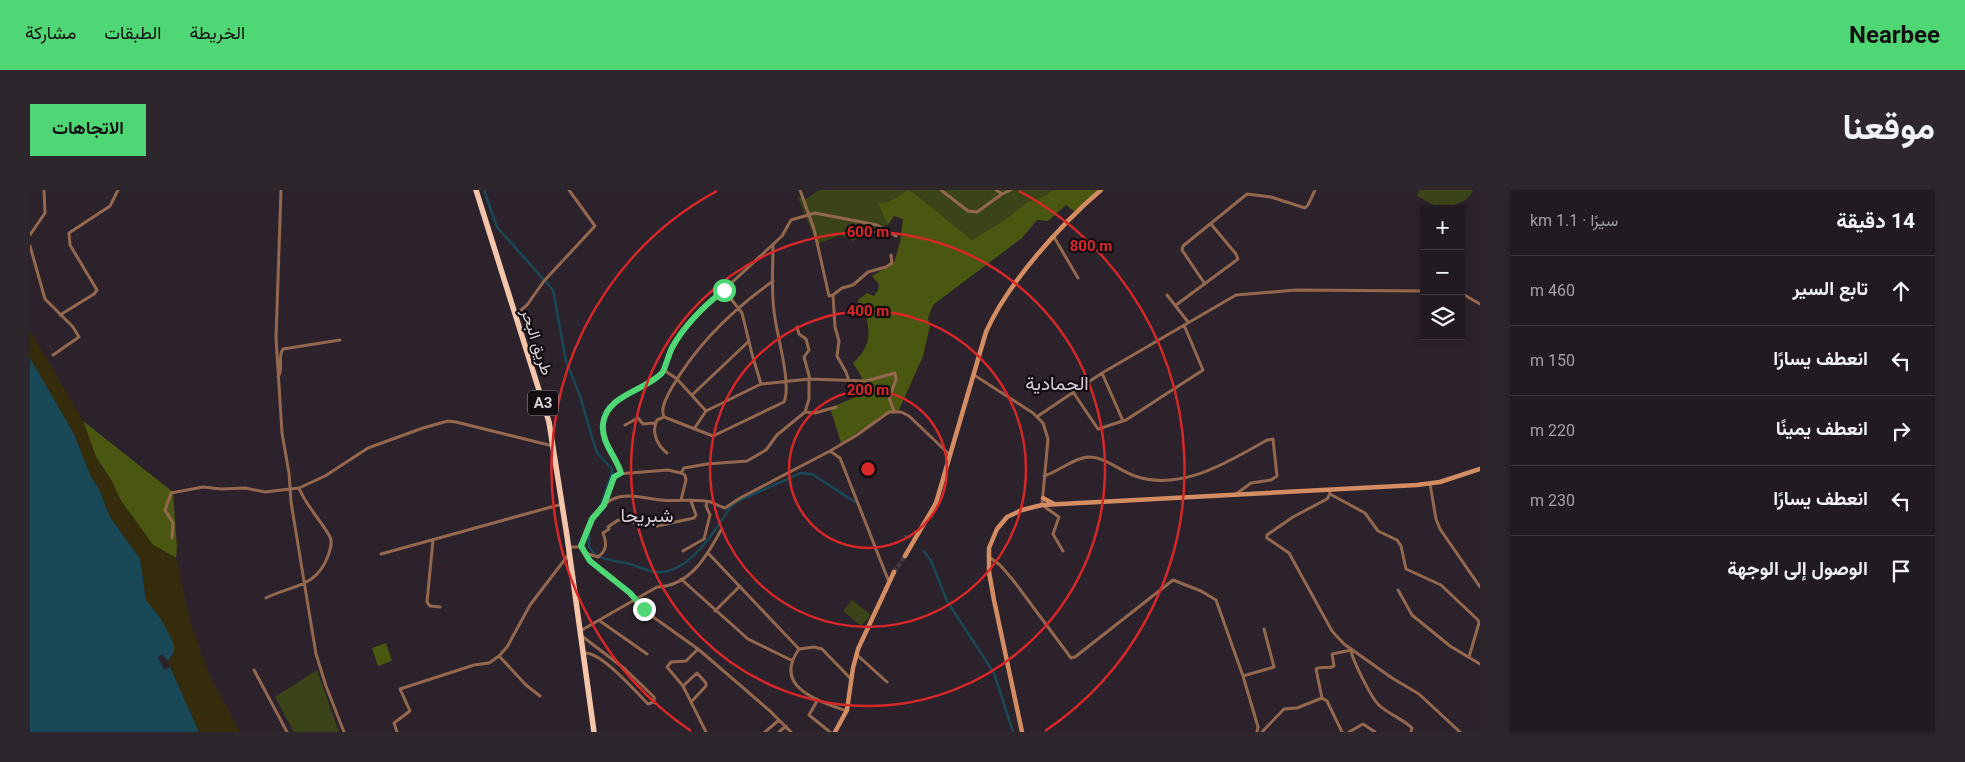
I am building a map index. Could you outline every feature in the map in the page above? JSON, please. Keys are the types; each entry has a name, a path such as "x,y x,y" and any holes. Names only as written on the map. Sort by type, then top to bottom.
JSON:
{"highway":[{"name":"طريق البحر","path":"476,190 545,409 554,446 562,504 571,549 580,631 585,650"},
{"name":"طريق البحر","path":"580,631 585,650 595,732"}],"main road":[{"path":"905,556 936,503 992,318 1014,285 1054,237 1100,190"},
{"path":"1022,732 994,600 988,557 993,536 1007,517 1014,513 1042,505 1330,492 1430,484 1480,469"},
{"path":"1043,498 1055,505"},
{"path":"835,732 847,712 856,654 894,572"}],"street":[{"path":"30,235 45,213 44,190"},
{"path":"60,315 94,294 97,290 70,245 69,233 110,206 118,190"},
{"path":"281,190 276,319 277,377 282,433 316,654 344,732"},
{"path":"515,315 527,305 546,280 595,226 569,190"},
{"path":"800,190 816,235 829,296 842,288 853,285 868,272 886,267 892,262 891,255"},
{"path":"941,190 968,211 977,212 1010,190"},
{"path":"996,190 1002,194"},
{"path":"1205,284 1182,249 1210,224 1247,194 1272,197 1305,208 1315,190"},
{"path":"621,473 607,444 603,425 604,418 616,401 659,376 664,370 669,352 687,324 773,245 785,232 791,220 815,213 877,225 896,236"},
{"path":"1176,305 1238,259 1236,254 1210,224"},
{"path":"1054,237 1078,278"},
{"path":"625,424 638,418 643,424 655,423 664,417 717,436 782,405 786,399 786,381 774,318 773,245"},
{"path":"30,246 47,302 73,327 79,337 53,355"},
{"path":"664,417 662,410 677,379 706,338 773,281"},
{"path":"724,290 740,308 761,384"},
{"path":"1038,416 1102,373 1188,322 1241,294 1296,290 1420,290"},
{"path":"833,295 835,327 839,342 837,356 846,372 848,381"},
{"path":"1464,295 1480,304"},
{"path":"1167,296 1188,322"},
{"path":"1073,392 1098,429 1123,421 1203,370 1184,325"},
{"path":"681,473 686,468 752,460 766,450 778,435 805,412 809,399 810,379 804,357 809,350 806,339 799,334 797,327"},
{"path":"277,377 281,372 281,353 283,349 340,340"},
{"path":"692,395 748,342"},
{"path":"664,370 677,379 706,411"},
{"path":"694,428 706,411 761,384 786,381 810,379 866,381 895,373 896,380 889,398 894,411"},
{"path":"1102,373 1123,421"},
{"path":"974,375 1038,416 1046,428 1048,440 1042,505 1059,517 1053,535 1063,551"},
{"path":"805,412 815,413 836,407"},
{"path":"791,732 698,650 649,614 636,600 593,563 584,553 581,545 587,528 604,505 623,496 707,502 725,508 759,487 830,451 857,435 885,414 894,411 909,416 951,456"},
{"path":"172,538 173,523 165,510 171,493 203,487 221,489 245,488 263,492 299,488 325,476 368,448 448,421 554,446"},
{"path":"655,423 658,442 667,453"},
{"path":"1044,476 1081,459 1092,457 1142,478 1157,480 1177,479 1207,471 1273,438 1277,476 1274,479 1247,485 1236,495"},
{"path":"830,451 840,458 889,582"},
{"path":"604,505 613,480 621,473 668,470 681,473 686,480 682,500"},
{"path":"1430,484 1436,519 1440,529 1480,587"},
{"path":"266,598 304,584 318,575 326,561 331,542 299,488"},
{"path":"1460,732 1419,694 1351,650 1332,631 1289,553 1267,538 1267,535 1279,526 1327,499 1330,492 1365,513 1378,531 1397,540 1401,546 1406,569 1441,585 1478,620 1479,623 1469,657"},
{"path":"584,553 598,557 606,548 603,533 616,520 657,526 691,519 696,515 691,501"},
{"path":"683,551 704,539 710,515 706,506 707,502"},
{"path":"381,554 562,504"},
{"path":"580,631 656,587 666,586 696,569 708,554 721,530"},
{"path":"433,540 427,602 430,606 440,607"},
{"path":"397,732 394,723 400,717 410,712 400,689 474,664 489,663 499,656 530,604 571,549 581,545"},
{"path":"708,554 799,649"},
{"path":"988,557 1000,565 1013,580 1071,658 1079,654 1171,580 1179,581 1211,596 1218,604 1243,676 1258,727 1257,732"},
{"path":"681,579 748,639 791,660"},
{"path":"715,611 740,586"},
{"path":"1398,590 1412,615 1450,646 1480,664"},
{"path":"600,621 647,654"},
{"path":"1243,676 1274,666 1264,629"},
{"path":"583,637 628,672 654,697 653,704 648,704 622,678 593,654 585,650"},
{"path":"593,654 597,647"},
{"path":"799,649 791,660 790,673 792,679 804,692 817,701 847,712"},
{"path":"799,649 822,649 852,680"},
{"path":"698,650 686,662 671,662 668,665 683,686 706,732"},
{"path":"1342,732 1327,701 1322,698 1316,669 1321,667 1332,668 1335,664 1332,654 1351,650"},
{"path":"1351,650 1355,664 1377,703 1407,723 1412,728 1412,732"},
{"path":"856,654 888,682"},
{"path":"499,656 526,685 540,696"},
{"path":"254,670 287,732"},
{"path":"622,678 628,672"},
{"path":"683,686 698,673 706,683 706,686 691,702"},
{"path":"1262,732 1284,709 1297,708 1322,698"},
{"path":"817,701 808,715 830,732"},
{"path":"765,732 779,720"},
{"path":"1349,732 1363,724 1375,732"},
{"path":"779,732 786,726"}],"green space":[{"path":"819,190 908,190 888,202 879,203 888,225 865,233 853,241 841,235 817,244 798,197 806,199"},
{"path":"908,190 972,240 1008,218 1027,202 1047,195 1051,190 1101,190 1076,213 1066,205 1048,221 1037,220 1022,238 933,305 928,318 930,326 923,356 898,412 889,412 841,443 830,408 867,392 860,374 853,363 863,352 868,341 865,314 856,308 859,299 867,293 874,296 878,290 879,284 872,276 894,263 900,242 903,219 894,216 888,225 878,203 888,202"},
{"path":"910,190 1051,190 1047,195 1027,202 1008,218 972,240"},
{"path":"1419,190 1473,191 1462,202 1452,205 1436,205 1417,196"},
{"path":"83,421 173,492 176,558 153,545 121,501 111,480 96,457"},
{"path":"852,600 871,615 861,626 843,611"},
{"path":"386,643 392,661 378,666 372,648"},
{"path":"317,670 339,732 294,732 275,697"}],"sand":[{"path":"30,330 83,421 96,457 111,480 121,501 153,545 176,558 191,625 210,677 240,732 199,732 168,661 174,652 174,644 161,619 146,600 140,559 110,517 99,489 91,477 74,434 30,358"}],"water":[{"path":"30,358 74,434 91,477 99,489 110,517 140,559 146,600 161,619 174,644 174,652 168,661 162,654 158,657 164,670 170,667 199,732 30,732"}],"waterway":[{"path":"484,190 497,227 553,290 566,361 580,396 595,447 598,454 612,469 600,507"},
{"path":"589,533 589,547 600,557 656,572 668,571 680,566 700,549 731,506 738,501 801,473 812,474 855,502"},
{"path":"905,536 909,538"},
{"path":"924,551 931,561 947,601 994,673 1013,732"}],"tunnel":[{"path":"894,572 905,556"}],"district":[{"name":"الحمادية","path":"1057,383"},
{"name":"شبريحا","path":"647,515"}],"route":[{"path":"644,609 630,593 590,561 581,546 584,543 585,533 592,519 604,505 614,477 621,473 607,444 603,425 604,418 616,401 662,373 669,352 679,334 687,324 724,290"}]}
